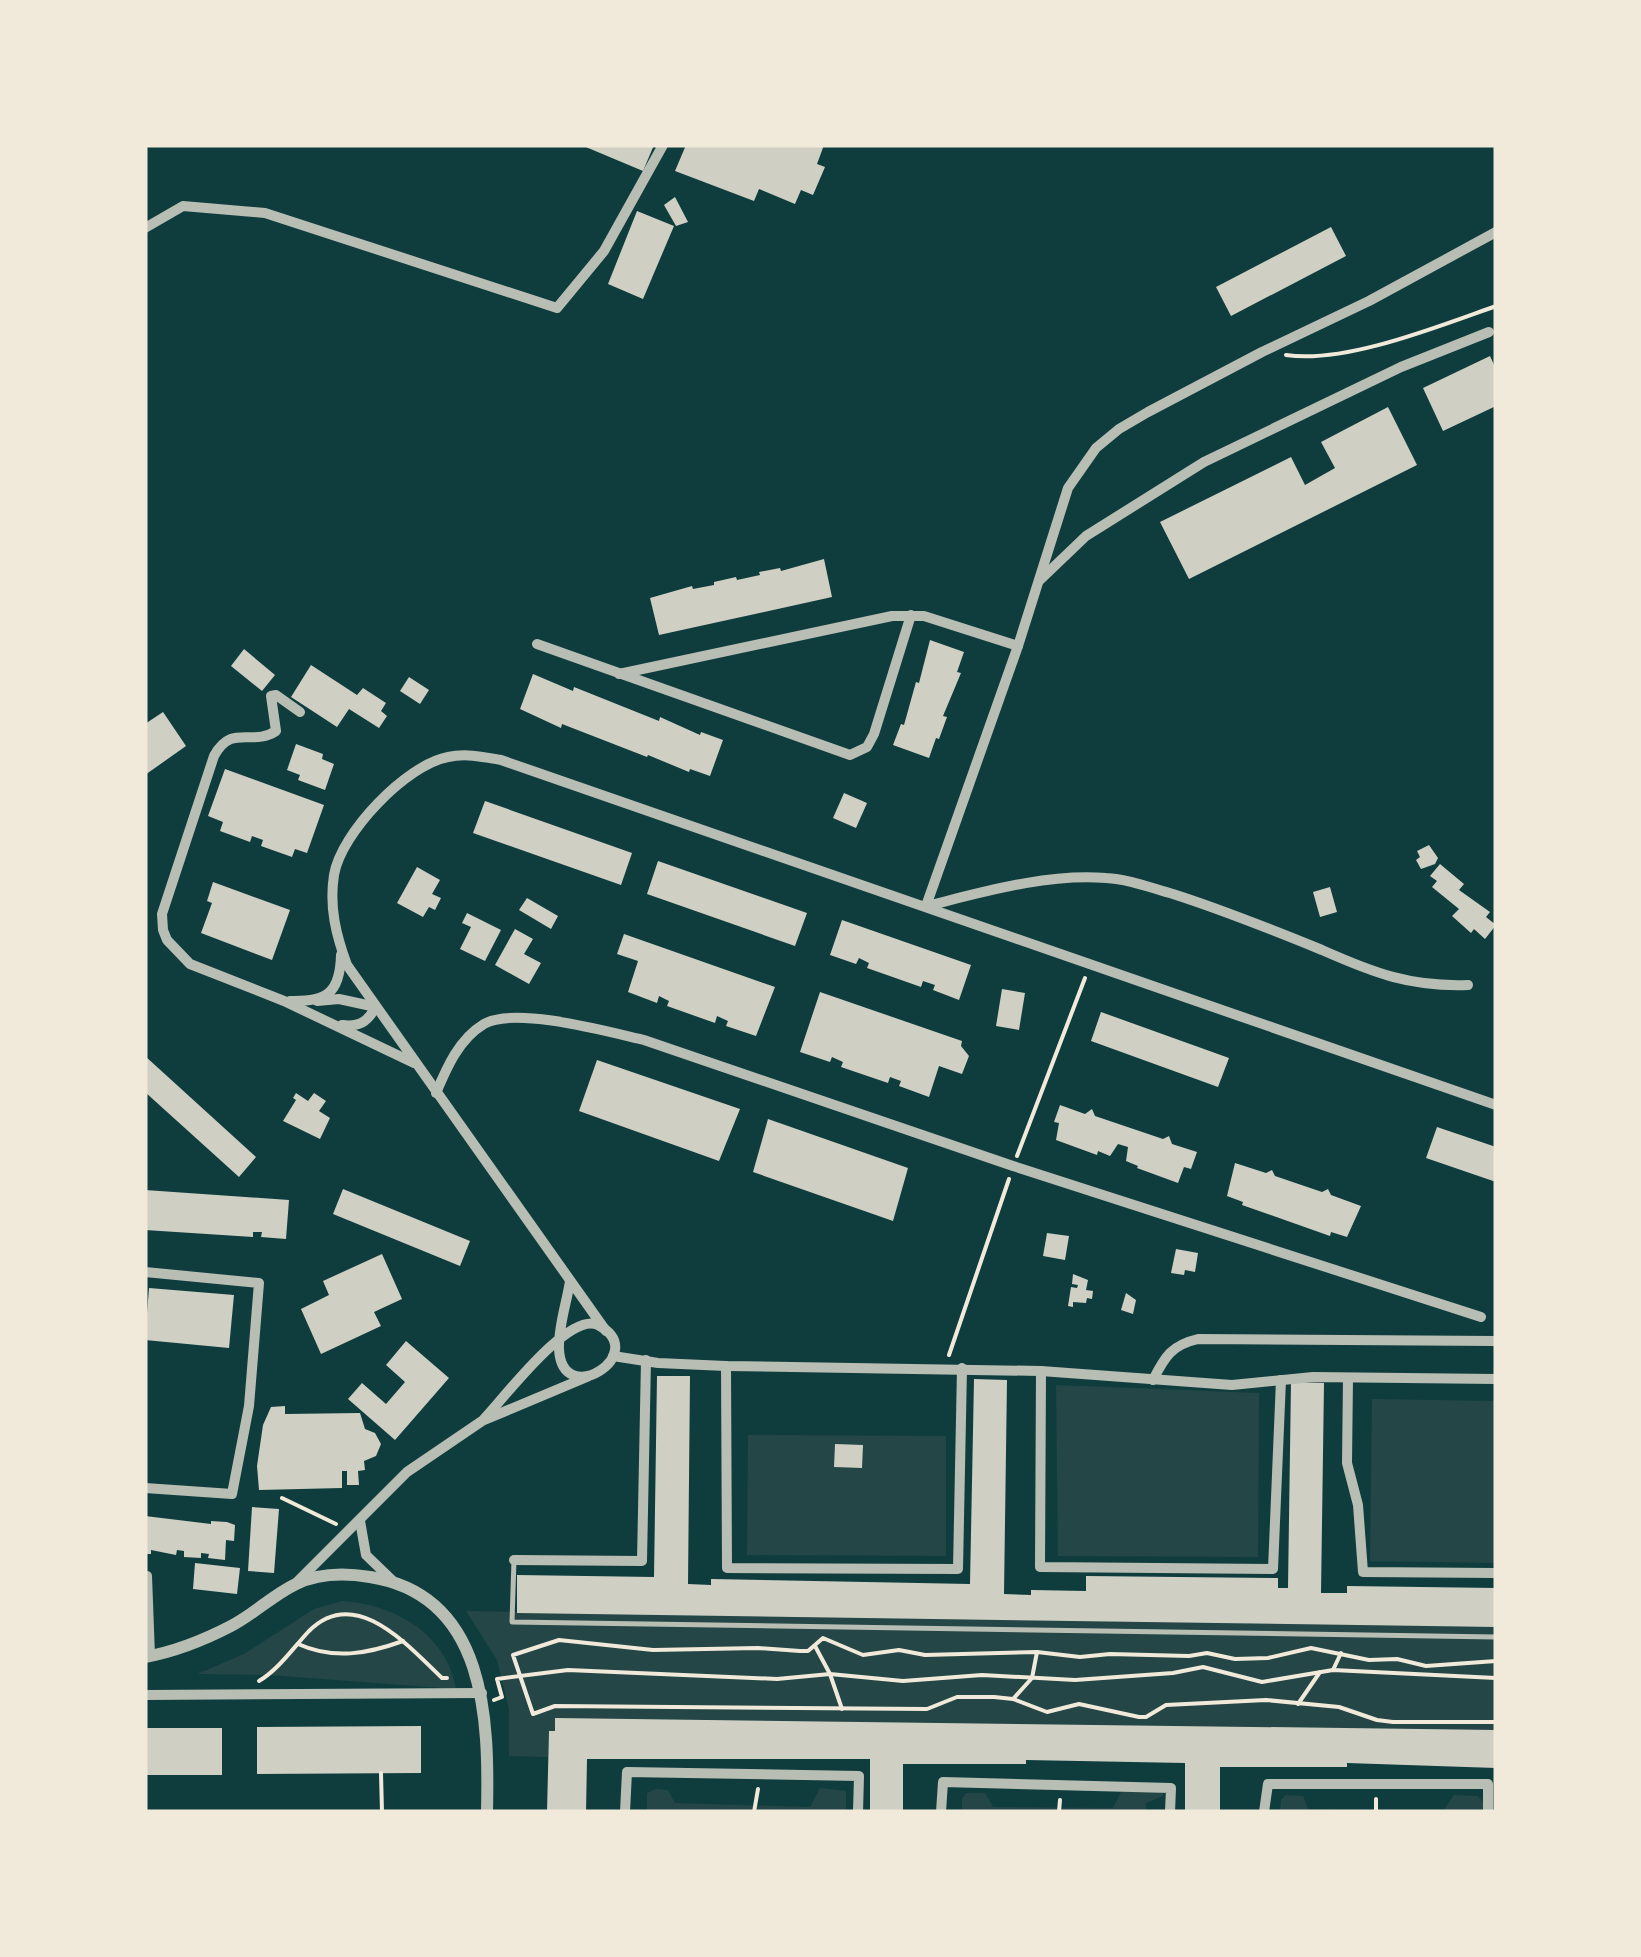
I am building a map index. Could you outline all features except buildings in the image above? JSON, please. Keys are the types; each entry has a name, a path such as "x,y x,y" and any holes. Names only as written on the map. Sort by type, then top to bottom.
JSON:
{"street":[{"path":"145,228 184,206 265,213 557,308 604,251 663,145"},
{"path":"926,906 1018,646 1068,488 1096,448 1133,420 1370,301 1496,232"},
{"path":"1036,584 1086,536 1204,462 1401,367 1489,332"},
{"path":"536,644 850,755 867,747 874,734 911,615"},
{"path":"618,674 892,616 942,621 1018,646"},
{"path":"300,712 276,694 271,696 276,730 271,736 228,738 221,742 162,914 162,930 190,964 284,1001 415,1063"},
{"path":"146,1576 148,1656 232,1626 294,1584 407,1472 482,1421 603,1371 612,1356 613,1344 606,1331 347,965 332,924 334,872 360,824 413,772 448,757 502,760 1496,1105"},
{"path":"926,906 1016,884 1103,877 1128,880 1398,980 1436,986 1468,985"},
{"path":"318,1001 336,984 341,948"},
{"path":"284,1001 339,999 376,1007"},
{"path":"326,1022 358,1026 368,1020 376,1007"},
{"path":"436,1093 467,1036 487,1022 508,1017 587,1026 644,1040 1013,1166 1481,1317"},
{"path":"145,1272 260,1282 248,1406 232,1494 145,1488"},
{"path":"570,1280 560,1355 570,1370 587,1376"},
{"path":"482,1421 560,1336 586,1323 606,1331"},
{"path":"1153,1380 1166,1354 1180,1344 1198,1339 1496,1341"},
{"path":"612,1356 726,1366 1041,1371 1232,1385 1348,1378 1496,1379"},
{"path":"514,1560 642,1561 646,1360"},
{"path":"726,1366 727,1568 958,1569 962,1368"},
{"path":"1041,1371 1040,1567 1273,1570 1281,1380"},
{"path":"1348,1378 1346,1463 1358,1505 1363,1572 1496,1573"},
{"path":"360,1521 366,1555 392,1580 439,1612 460,1637 475,1667 488,1744 487,1812"},
{"path":"294,1584 317,1576 345,1574 392,1580"},
{"path":"145,1695 463,1693 483,1698"},
{"path":"625,1812 627,1772 858,1776 858,1812"},
{"path":"941,1812 943,1782 1171,1788 1170,1812"},
{"path":"1264,1812 1268,1784 1488,1784 1488,1812"}],"lane":[{"path":"514,1560 512,1622 1496,1637"}],"path":[{"path":"1262,352 1298,357 1334,355 1437,327 1496,306"},
{"path":"1020,1145 1083,987"},
{"path":"950,1354 1004,1193"},
{"path":"282,1498 336,1524"},
{"path":"237,1693 269,1674 322,1621 356,1616 377,1622 442,1678 461,1680 463,1693"},
{"path":"1496,1661 1426,1666 1310,1648 1268,1658 1235,1659 1207,1653 925,1655 900,1650 863,1655 823,1638 800,1652 758,1648 653,1650 559,1640 514,1655 534,1714 555,1706 927,1710 957,1697 1013,1699 1048,1712 1079,1704 1139,1717 1166,1705 1250,1700 1338,1707 1393,1722 1496,1722"},
{"path":"298,1644 343,1655 372,1652 403,1641"},
{"path":"815,1646 842,1710"},
{"path":"1013,1699 1032,1678 1037,1652"},
{"path":"1333,1670 1340,1653"},
{"path":"483,1698 502,1697 497,1679 568,1670 777,1679 830,1674 903,1681 982,1675 1075,1680 1203,1667 1262,1682 1333,1670 1496,1678"},
{"path":"1298,1704 1320,1672"},
{"path":"382,1774 382,1812"},
{"path":"754,1812 760,1774"}],"shaded area":[{"path":"1056,1385 1259,1393 1258,1557 1058,1556"},
{"path":"1372,1399 1496,1401 1496,1563 1370,1561"},
{"path":"748,1435 946,1436 946,1556 747,1555"},
{"path":"342,1601 380,1608 415,1626 442,1652 456,1689 269,1675 197,1674 244,1654 314,1609"},
{"path":"466,1611 1496,1627 1496,1730 549,1731 548,1757 509,1756 509,1709 497,1660"},
{"path":"820,1788 846,1791 846,1812 647,1812 647,1793 656,1789 668,1790 675,1803 810,1807"},
{"path":"1121,1792 1163,1792 1163,1796 1146,1803 1146,1812 962,1812 966,1793 985,1793 993,1807 1113,1808"},
{"path":"1286,1795 1303,1796 1308,1809 1443,1811 1454,1795 1478,1796 1483,1812 1280,1812 1281,1800"}]}
